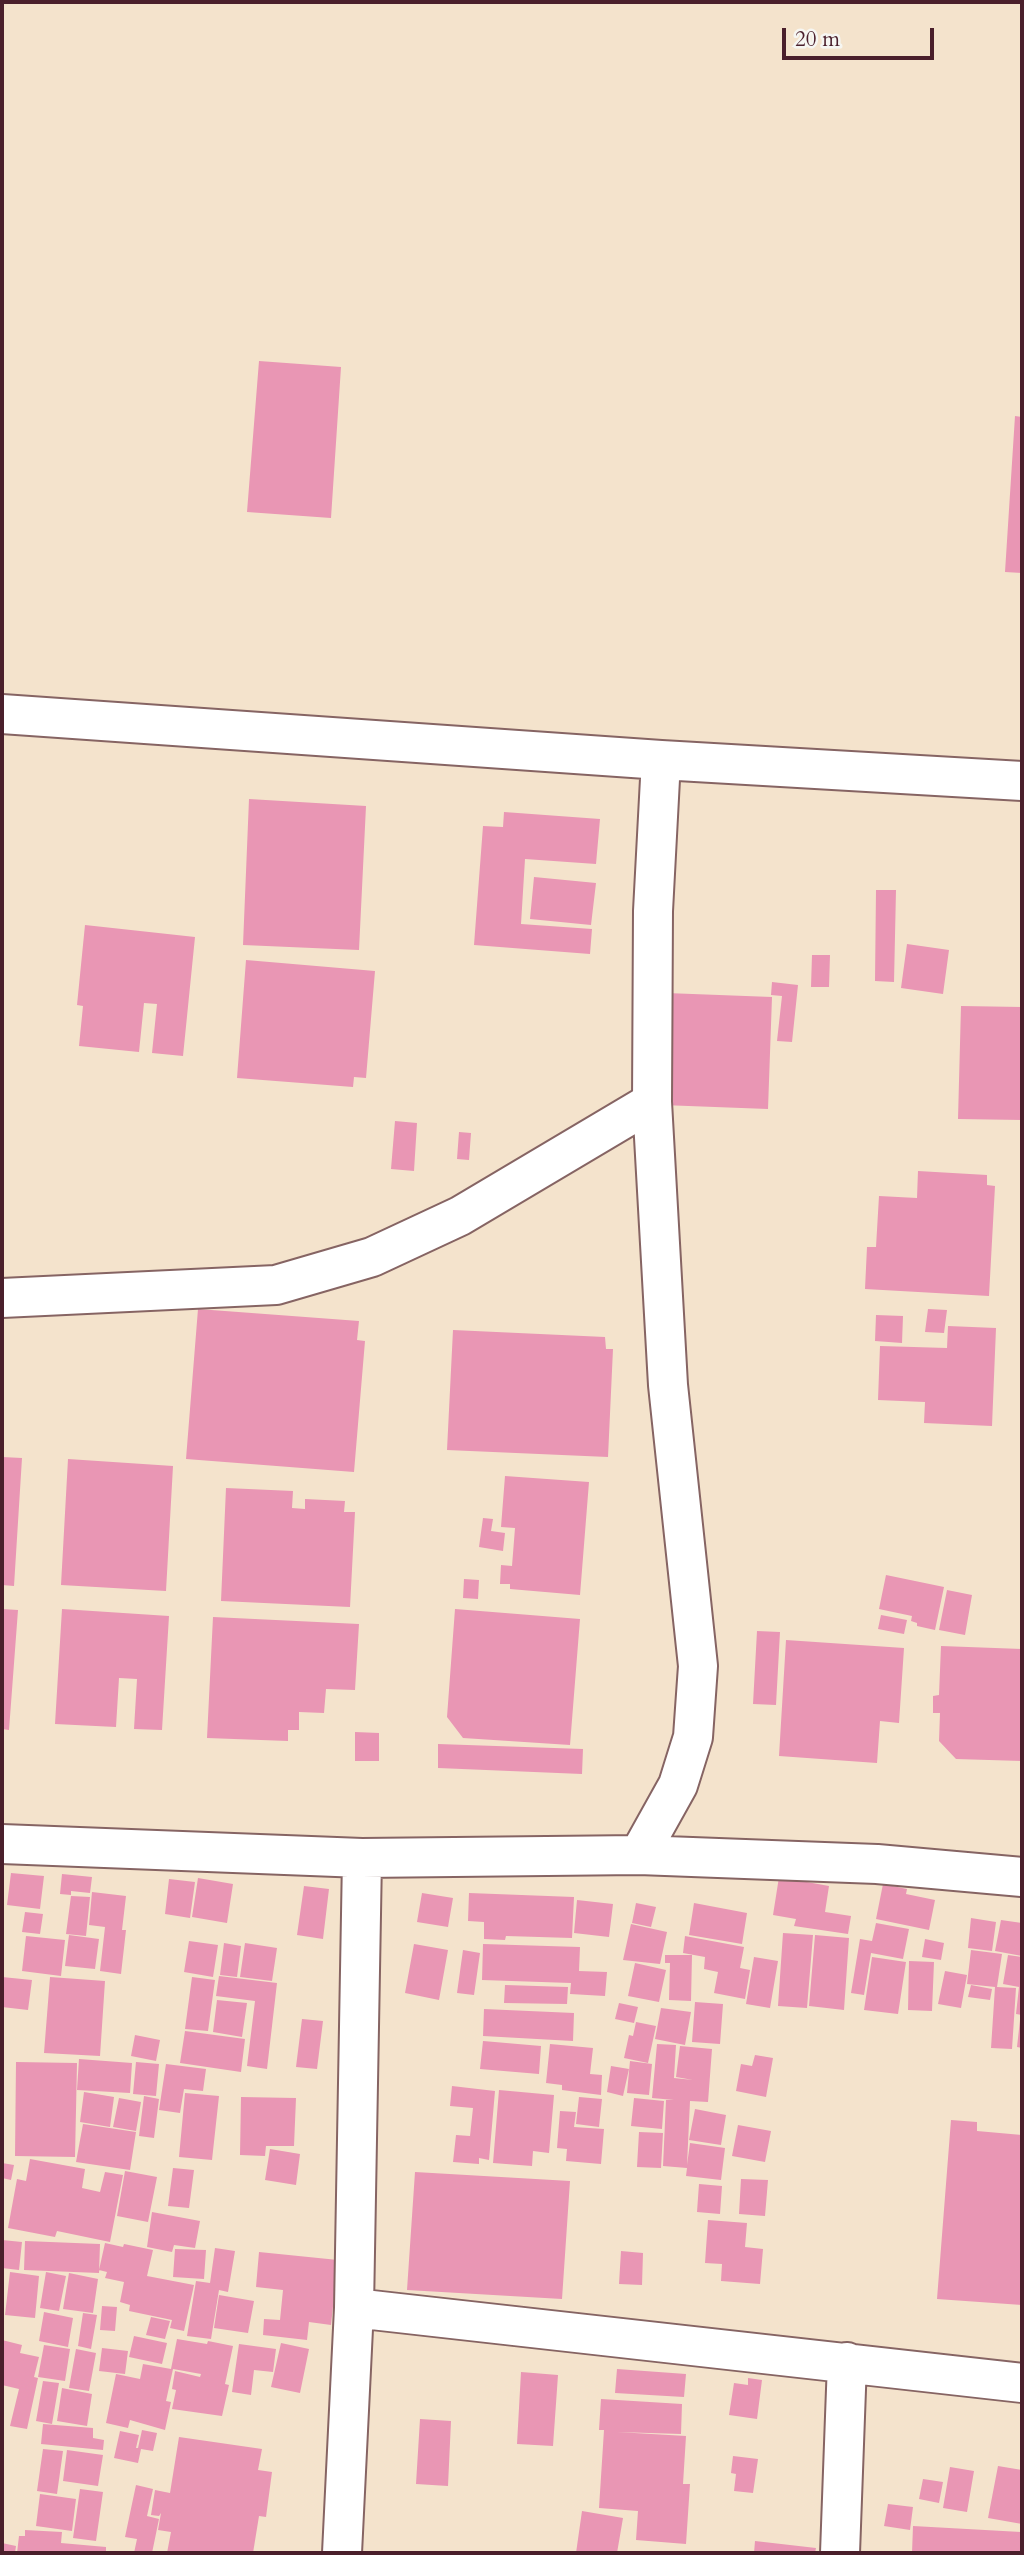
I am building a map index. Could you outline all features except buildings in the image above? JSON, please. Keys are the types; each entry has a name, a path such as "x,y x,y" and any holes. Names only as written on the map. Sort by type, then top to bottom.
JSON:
{"street":[{"path":"2,714 661,760 1022,781"},
{"path":"639,1854 678,1785 693,1737 698,1666 668,1385 652,1102 653,911 661,760"},
{"path":"2,1298 276,1285 372,1257 460,1216 652,1102"},
{"path":"2,1844 362,1858 639,1854 877,1864 1022,1877"},
{"path":"342,2553 354,2308 362,1858"},
{"path":"354,2308 1022,2384"},
{"path":"840,2553 847,2362"}]}
